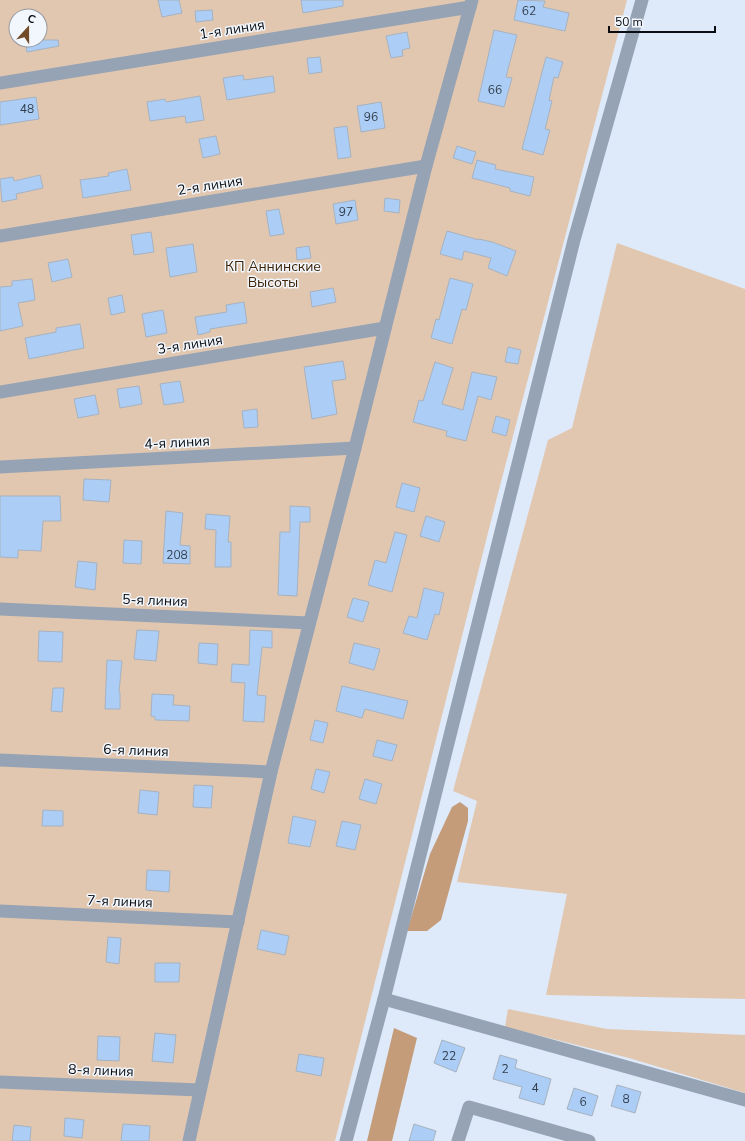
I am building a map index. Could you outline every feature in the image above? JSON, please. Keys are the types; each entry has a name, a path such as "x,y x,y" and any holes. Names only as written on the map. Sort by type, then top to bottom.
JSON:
{"street":[{"path":"346,1141 384,999 574,240 642,0"},
{"path":"189,1141 271,772 426,166 471,4"},
{"name":"1-я линия","path":"0,83 471,4"},
{"name":"2-я линия","path":"0,236 426,166"},
{"name":"3-я линия","path":"0,392 385,328"},
{"name":"4-я линия","path":"0,468 355,448"},
{"name":"5-я линия","path":"0,609 309,623"},
{"name":"6-я линия","path":"0,760 271,772"},
{"name":"7-я линия","path":"0,912 238,922"},
{"path":"384,999 745,1100"},
{"name":"8-я линия","path":"0,1082 200,1090"},
{"path":"458,1141 469,1107 589,1141"}],"green space":[{"name":"КП Аннинские Высоты","path":"0,0 627,0 495,505 335,1141 0,1141"},
{"path":"617,243 745,289 745,999 546,995 567,894 457,882 477,801 453,791 548,440 572,428"},
{"path":"508,1009 607,1029 745,1035 745,1093 629,1058 505,1027"}],"shaded area":[{"path":"460,802 468,808 468,821 441,920 427,931 407,931 430,854 452,807"},
{"path":"394,1028 417,1038 392,1141 367,1141"}],"building":[{"path":"158,0 179,0 182,13 162,17"},
{"path":"301,0 343,0 343,6 303,13"},
{"path":"518,0 545,1 543,7 569,13 565,31 514,20"},
{"path":"212,10 213,20 196,22 195,11"},
{"path":"494,30 517,35 506,77 512,78 504,107 478,101"},
{"path":"407,32 410,48 402,50 403,56 391,58 386,36"},
{"path":"48,40 58,40 59,46 27,52 26,48 48,48"},
{"path":"320,57 322,72 309,74 307,58"},
{"path":"546,57 563,62 558,78 554,77 549,100 552,101 545,129 550,130 543,155 522,149"},
{"path":"243,75 244,80 273,76 275,92 227,100 223,78"},
{"path":"200,96 204,120 186,123 185,116 150,121 147,102 165,99 166,102"},
{"path":"36,97 39,119 0,125 0,102"},
{"path":"381,102 385,128 361,132 357,106"},
{"path":"347,126 351,157 338,159 334,128"},
{"path":"216,136 220,154 203,158 199,139"},
{"path":"457,146 476,152 472,164 453,158"},
{"path":"477,160 496,165 495,169 534,177 530,196 510,191 510,188 472,178"},
{"path":"127,169 131,190 83,198 80,180 109,176 108,173"},
{"path":"40,175 43,188 16,194 17,199 2,202 0,179 13,177 14,181"},
{"path":"385,198 400,200 399,213 384,211"},
{"path":"355,200 358,220 336,224 333,204"},
{"path":"279,209 284,234 270,236 266,211"},
{"path":"447,231 492,242 516,251 507,276 488,268 491,258 464,251 462,260 440,254"},
{"path":"151,232 154,252 134,255 131,235"},
{"path":"193,244 197,272 170,277 166,248"},
{"path":"309,246 311,258 297,260 296,248"},
{"path":"68,259 72,277 52,282 48,263"},
{"path":"450,278 473,284 466,310 462,309 452,344 431,338 436,319 439,320"},
{"path":"32,279 35,300 18,303 23,326 0,331 0,287 12,286 12,281"},
{"path":"333,288 336,302 312,307 310,292"},
{"path":"122,295 125,312 111,315 108,298"},
{"path":"244,302 247,323 210,329 210,332 198,335 195,317 227,312 226,305"},
{"path":"163,310 167,333 146,337 142,314"},
{"path":"80,324 84,348 29,359 25,338 56,332 56,328"},
{"path":"508,347 521,350 518,364 505,362"},
{"path":"343,361 346,379 332,381 337,414 312,419 304,367"},
{"path":"435,362 453,368 442,404 463,410 472,372 497,377 491,400 478,396 466,441 446,436 447,431 413,422 419,400 423,401"},
{"path":"180,381 184,402 164,405 160,384"},
{"path":"139,386 142,404 120,408 117,389"},
{"path":"95,395 99,414 78,418 74,399"},
{"path":"257,409 258,427 244,428 242,411"},
{"path":"496,416 510,420 506,436 492,432"},
{"path":"84,479 111,480 109,502 83,500"},
{"path":"402,483 420,488 414,512 396,507"},
{"path":"0,496 60,496 61,521 43,521 41,551 18,550 18,558 0,557"},
{"path":"290,506 310,507 310,522 300,522 297,596 278,595 280,532 290,532"},
{"path":"166,511 183,513 180,545 190,546 190,564 163,563"},
{"path":"206,514 230,516 228,542 231,542 231,567 215,567 216,530 205,529"},
{"path":"426,516 445,522 439,542 420,536"},
{"path":"395,532 407,535 392,592 368,585 375,560 386,563"},
{"path":"124,540 142,541 141,564 123,563"},
{"path":"78,561 97,563 95,590 75,587"},
{"path":"424,588 444,593 439,615 435,614 427,640 403,633 409,616 417,618"},
{"path":"353,598 369,602 363,622 347,617"},
{"path":"137,630 159,631 156,661 134,659"},
{"path":"250,630 272,631 272,648 262,647 257,695 266,696 264,722 243,721 245,683 231,682 232,664 249,665"},
{"path":"39,631 63,632 62,662 38,661"},
{"path":"199,643 218,644 217,665 198,663"},
{"path":"354,643 380,649 374,670 349,663"},
{"path":"107,660 122,661 119,692 120,709 105,709"},
{"path":"342,686 408,701 403,719 365,709 362,718 336,711"},
{"path":"53,688 64,688 62,712 51,711"},
{"path":"152,694 174,695 173,705 190,706 189,721 155,720 155,717 151,716"},
{"path":"315,720 328,723 323,743 310,740"},
{"path":"377,740 397,745 392,761 373,756"},
{"path":"316,769 330,772 324,793 311,789"},
{"path":"365,779 382,784 376,804 359,799"},
{"path":"194,785 213,786 211,808 193,807"},
{"path":"140,790 159,792 157,815 138,813"},
{"path":"43,810 63,811 63,826 42,826"},
{"path":"293,816 316,821 310,847 288,843"},
{"path":"342,821 361,825 355,850 336,846"},
{"path":"147,870 170,871 169,892 146,890"},
{"path":"261,930 289,936 285,955 257,949"},
{"path":"108,937 121,938 119,964 106,962"},
{"path":"155,963 180,963 179,982 155,982"},
{"path":"155,1033 176,1035 173,1063 152,1061"},
{"path":"98,1036 120,1037 119,1061 97,1060"},
{"path":"442,1040 465,1048 456,1072 434,1063"},
{"path":"299,1054 324,1058 321,1076 296,1071"},
{"path":"500,1055 517,1060 515,1068 551,1079 544,1105 519,1098 522,1087 493,1079"},
{"path":"617,1085 641,1092 635,1113 611,1106"},
{"path":"574,1088 598,1096 592,1116 567,1109"},
{"path":"65,1118 84,1120 82,1138 64,1136"},
{"path":"123,1124 150,1126 149,1141 121,1141"},
{"path":"414,1124 436,1131 433,1141 409,1141"},
{"path":"14,1125 31,1127 30,1141 12,1141"}]}
